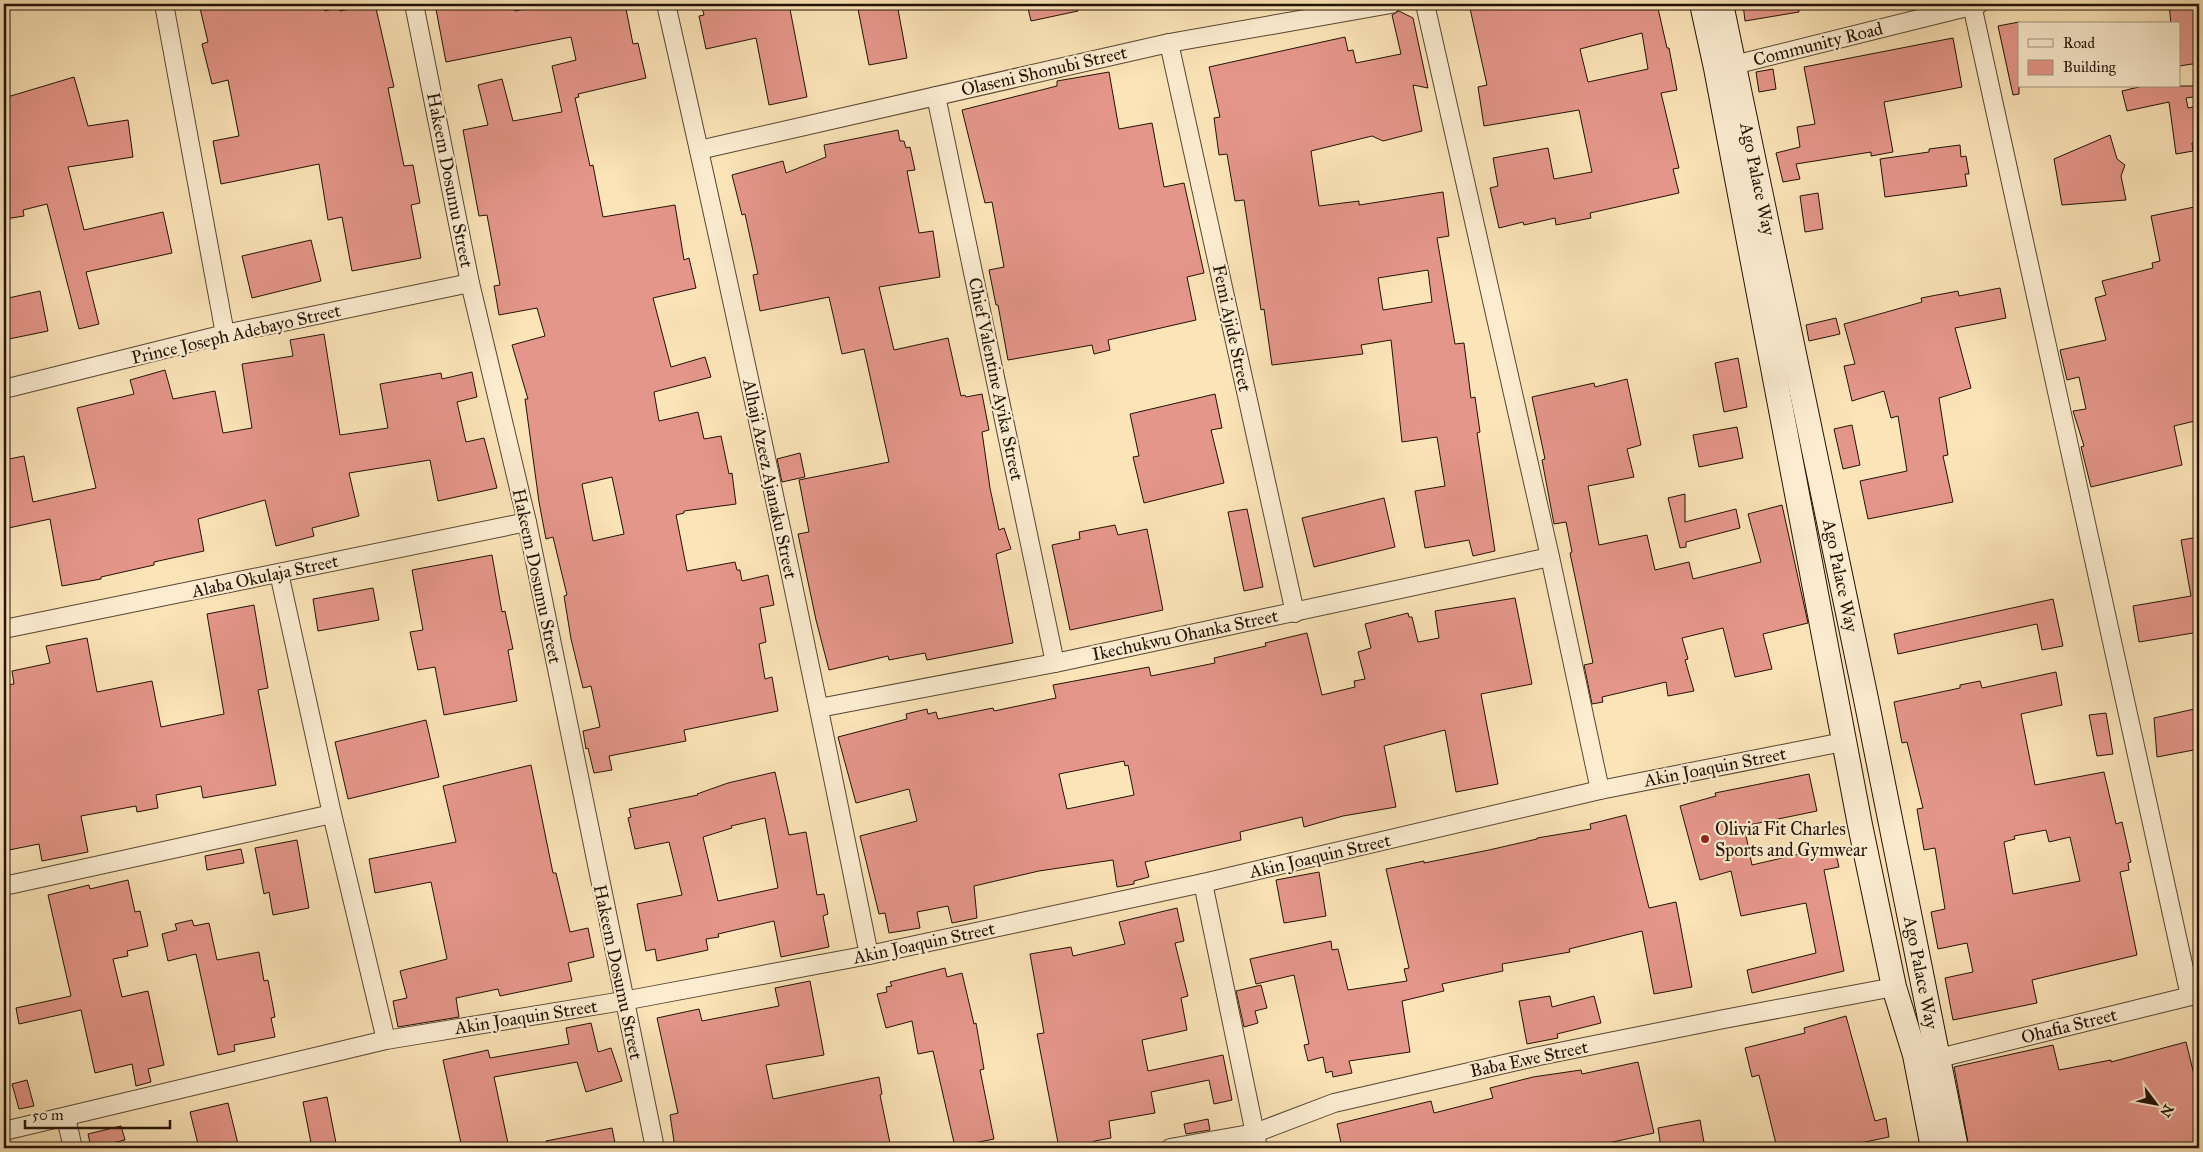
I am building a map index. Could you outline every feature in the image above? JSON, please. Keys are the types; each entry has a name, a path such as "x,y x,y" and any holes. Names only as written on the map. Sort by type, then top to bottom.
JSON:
{"main road":[{"name":"Ago Palace Way","path":"1702,4 1724,67 1858,660 1956,1148"},
{"name":"Ago Palace Way","path":"1721,4 1724,67 1843,742 1894,988 1915,1055 1933,1148"}],"street":[{"path":"164,4 225,334"},
{"name":"Hakeem Dosumu Street","path":"414,4 470,283 526,522 623,1001 655,1148"},
{"name":"Alhaji Azeez Ajanaku Street","path":"666,4 700,150 819,708 869,955"},
{"name":"Olaseni Shonubi Street","path":"700,150 1169,43 1391,4"},
{"path":"1425,4 1550,557 1600,790"},
{"path":"1975,4 2195,995"},
{"name":"Community Road","path":"1724,67 1975,4"},
{"name":"Femi Ajide Street","path":"1169,43 1295,613"},
{"name":"Chief Valentine Ayika Street","path":"936,96 1056,662"},
{"name":"Prince Joseph Adebayo Street","path":"4,389 225,334 470,283"},
{"name":"Alaba Okulaja Street","path":"4,629 526,522"},
{"name":"Ikechukwu Ohanka Street","path":"819,708 1295,613 1550,557"},
{"path":"279,573 332,814 386,1040"},
{"name":"Akin Joaquin Street","path":"4,1131 66,1118 386,1040 623,1001 869,955 1203,883 1600,790 1843,742"},
{"path":"4,886 332,814"},
{"path":"1203,883 1256,1141"},
{"name":"Baba Ewe Street","path":"1170,1148 1256,1141 1334,1103 1539,1056 1724,1019 1894,988"},
{"name":"Ohafia Street","path":"1939,1058 2195,995"},
{"path":"66,1118 73,1148"}],"building":[{"path":"199,4 323,4 325,11 339,7 340,11 375,4 394,87 388,88 404,166 413,165 420,203 411,205 421,258 352,271 342,217 328,220 319,164 221,184 213,141 239,136 228,80 212,84 202,44 208,42"},
{"path":"435,4 513,4 515,11 548,4 625,4 633,44 638,43 646,78 578,94 579,97 575,98 590,166 593,165 603,217 675,205 684,260 689,258 696,288 653,298 671,367 705,357 711,377 654,392 659,421 698,412 704,439 721,436 729,474 732,473 736,504 684,511 684,513 676,515 687,571 735,562 737,570 740,570 742,581 768,575 774,605 760,608 766,642 759,644 765,679 772,677 778,711 684,730 686,741 609,756 612,770 594,773 588,748 586,749 583,731 600,727 591,686 583,688 571,639 564,596 567,595 553,537 546,539 525,399 528,399 512,345 545,336 537,308 499,315 494,286 500,285 487,215 479,216 463,130 488,125 478,85 502,79 513,121 562,112 552,66 576,60 571,37 446,62","holes":["612,477 624,534 593,541 582,484"]},
{"path":"701,4 789,4 807,97 769,105 756,38 706,49 699,16 704,15"},
{"path":"857,4 897,4 907,58 869,65"},
{"path":"1027,4 1078,4 1078,11 1031,21"},
{"path":"1469,4 1657,4 1667,48 1669,48 1677,90 1661,93 1679,168 1673,169 1679,193 1590,213 1591,218 1556,225 1555,218 1524,225 1523,222 1499,228 1490,188 1498,186 1493,158 1548,148 1554,179 1592,172 1579,110 1484,126 1478,87 1487,85","holes":["1642,33 1648,69 1588,82 1580,49"]},
{"path":"1743,4 1798,4 1799,12 1745,21"},
{"path":"2169,4 2199,4 2199,63 2180,66 2180,22 2171,22"},
{"path":"1399,11 1413,18 1428,88 1413,85 1422,131 1383,141 1372,136 1311,151 1319,206 1359,201 1359,205 1443,192 1449,236 1437,238 1455,344 1464,343 1471,398 1475,397 1480,432 1477,433 1495,551 1473,556 1469,540 1425,548 1415,491 1445,486 1437,437 1402,442 1391,340 1361,345 1363,354 1272,365 1264,309 1261,310 1244,200 1235,201 1227,154 1219,155 1214,118 1220,117 1209,67 1345,37 1348,51 1353,50 1356,63 1401,54 1392,15","holes":["1428,270 1432,302 1383,310 1378,278"]},
{"path":"2018,22 2019,94 2013,95 1998,26"},
{"path":"1953,38 1962,87 1884,102 1893,152 1871,156 1871,152 1796,164 1800,179 1783,182 1776,153 1800,147 1797,127 1815,124 1804,67"},
{"path":"1773,69 1776,89 1759,92 1756,72"},
{"path":"1109,72 1119,129 1152,123 1164,187 1184,183 1204,273 1187,277 1196,320 1108,340 1110,350 1094,354 1092,345 1008,360 998,305 996,305 989,270 1004,267 992,202 985,203 962,110 1057,86 1057,81"},
{"path":"74,77 88,126 128,120 133,157 68,167 84,230 163,212 172,253 86,272 99,324 79,329 47,204 23,210 24,216 5,219 4,209 4,98"},
{"path":"2199,86 2199,96 2186,98 2188,108 2199,106 2199,142 2192,143 2193,151 2176,154 2169,102 2127,111 2122,91 2135,88"},
{"path":"898,130 900,141 904,141 906,148 910,147 915,170 907,171 919,233 933,231 940,277 879,287 894,350 948,338 961,396 982,394 989,430 982,432 990,488 999,530 1004,528 1011,549 996,554 1013,643 927,660 925,653 889,660 888,656 829,670 816,620 798,534 809,532 799,480 889,462 864,349 842,354 829,297 760,311 753,275 758,274 745,214 742,215 732,175 783,161 786,173 826,157 824,145"},
{"path":"2110,135 2117,159 2125,165 2121,176 2126,200 2062,205 2054,159"},
{"path":"1960,145 1961,157 1966,156 1969,174 1965,174 1967,186 1885,197 1880,159 1929,152 1929,149"},
{"path":"1818,193 1823,229 1805,232 1800,196"},
{"path":"2199,206 2199,420 2174,426 2182,465 2091,487 2081,447 2084,446 2073,411 2086,409 2079,377 2067,380 2060,350 2106,340 2095,298 2106,295 2102,281 2153,268 2152,263 2160,261 2151,216"},
{"path":"311,240 321,281 252,298 242,256"},
{"path":"2000,288 2006,318 1955,328 1971,388 1939,398 1948,455 1943,456 1953,502 1868,519 1860,481 1907,471 1898,416 1891,418 1884,391 1852,401 1844,366 1855,364 1844,324 1922,302 1921,298 1958,291 1959,296"},
{"path":"40,291 48,331 4,340 4,299"},
{"path":"1836,318 1840,334 1809,341 1806,325"},
{"path":"324,334 340,435 388,428 380,384 441,373 442,379 472,372 477,397 457,402 466,442 484,438 497,488 438,501 430,460 349,473 359,516 312,528 314,536 276,546 265,500 198,519 204,551 154,562 154,565 101,577 101,579 62,586 50,519 4,529 4,460 24,456 33,502 96,488 77,408 134,394 130,380 165,370 173,399 215,391 223,433 252,428 242,364 293,356 290,340"},
{"path":"1738,358 1747,407 1724,412 1715,363"},
{"path":"1627,379 1641,445 1627,449 1634,477 1588,486 1599,545 1647,535 1655,570 1689,562 1693,579 1761,562 1748,514 1782,505 1808,623 1763,634 1772,669 1735,677 1723,628 1682,638 1688,659 1685,660 1694,691 1668,696 1666,682 1602,697 1603,702 1592,704 1584,665 1593,663 1570,553 1572,552 1566,522 1554,524 1542,460 1545,459 1532,397 1594,383 1595,387"},
{"path":"1215,394 1222,428 1211,430 1224,483 1144,503 1133,457 1139,456 1130,414"},
{"path":"1852,425 1860,465 1843,469 1834,429"},
{"path":"1737,427 1743,458 1699,467 1693,435"},
{"path":"800,453 805,477 782,482 777,459"},
{"path":"1685,494 1685,522 1736,509 1740,528 1686,542 1686,547 1680,548 1668,498"},
{"path":"1384,498 1395,547 1314,567 1302,518"},
{"path":"1247,509 1263,587 1244,591 1228,512"},
{"path":"1115,525 1118,535 1147,529 1163,610 1070,630 1052,545 1080,539 1079,532"},
{"path":"2199,537 2199,632 2139,642 2133,606 2191,596 2181,540"},
{"path":"492,555 502,612 505,611 513,649 508,650 517,701 444,715 435,667 418,670 410,632 423,630 412,570"},
{"path":"373,588 379,620 318,631 313,599"},
{"path":"1515,598 1532,684 1481,694 1498,784 1456,792 1445,730 1384,746 1396,807 1343,816 1304,827 1302,817 1240,832 1241,840 1145,862 1149,877 1134,881 1134,884 1117,887 1113,860 1039,871 974,886 977,918 952,923 948,906 917,912 920,928 889,933 885,913 879,914 860,836 917,821 909,789 856,803 838,737 907,719 906,714 927,709 928,714 936,712 938,719 993,708 994,711 1056,698 1053,685 1149,667 1151,676 1215,663 1214,658 1266,646 1265,643 1307,633 1322,695 1355,687 1354,681 1365,679 1358,652 1371,648 1365,624 1408,613 1409,617 1412,617 1418,642 1439,638 1435,611","holes":["1124,761 1125,766 1128,765 1134,795 1067,809 1059,774"]},
{"path":"2053,599 2063,646 2042,650 2037,624 1898,654 1894,634"},
{"path":"254,605 268,688 258,690 276,785 203,798 201,786 156,795 158,808 137,812 136,806 81,816 88,852 42,861 39,844 4,851 4,685 14,684 12,671 50,663 46,646 87,638 97,692 152,681 161,727 224,714 207,614"},
{"path":"2056,672 2062,705 2021,714 2035,785 2104,772 2116,824 2122,822 2131,862 2128,863 2129,870 2120,872 2137,955 2032,980 2037,1003 1953,1020 1945,978 1973,972 1967,943 1938,949 1931,912 1945,909 1935,848 1924,850 1917,809 1923,808 1907,742 1902,743 1894,702 1960,688 1960,685 1980,681 1982,688","holes":["2046,830 2049,842 2070,837 2080,881 2013,894 2004,842 2015,839 2014,836"]},
{"path":"2199,708 2199,749 2157,757 2154,718"},
{"path":"2106,713 2113,754 2097,756 2089,715"},
{"path":"426,720 439,777 348,799 335,742"},
{"path":"531,765 553,873 556,873 570,932 588,928 594,957 568,963 572,981 500,996 498,989 456,998 459,1017 398,1027 393,1001 407,998 400,971 447,959 431,882 375,893 369,859 456,842 443,786"},
{"path":"775,772 789,835 806,832 817,895 824,894 828,914 823,916 829,947 781,957 774,921 718,934 719,937 706,939 708,950 657,961 655,949 646,951 637,904 682,895 669,842 635,849 628,818 631,817 629,809 698,795 728,783","holes":["765,818 778,888 718,901 703,837 732,828 731,826"]},
{"path":"1809,774 1817,811 1744,826 1752,865 1834,846 1839,867 1824,870 1844,971 1752,993 1747,970 1816,953 1806,903 1741,916 1731,871 1700,880 1680,806 1716,796 1715,793"},
{"path":"1626,815 1649,908 1676,902 1692,987 1654,994 1642,931 1569,949 1570,952 1502,964 1503,971 1442,984 1444,991 1402,1001 1410,1052 1349,1061 1352,1073 1333,1077 1332,1071 1326,1073 1323,1057 1308,1061 1304,1045 1309,1044 1294,975 1256,984 1250,959 1331,941 1332,950 1338,949 1348,990 1407,981 1404,969 1409,968 1386,869 1489,850 1537,838 1591,829 1590,824"},
{"path":"297,840 309,908 273,915 269,892 264,894 255,848"},
{"path":"241,849 244,863 207,870 205,856"},
{"path":"1319,872 1326,916 1284,923 1276,880"},
{"path":"128,880 135,912 140,911 148,946 127,951 128,956 113,959 122,997 148,991 164,1065 148,1069 151,1082 136,1086 132,1064 95,1073 81,1010 19,1024 16,1008 71,996 48,895 89,885 90,889"},
{"path":"1177,908 1184,941 1175,943 1188,996 1181,998 1187,1030 1142,1040 1148,1071 1223,1055 1232,1100 1214,1104 1209,1080 1151,1092 1155,1113 1109,1121 1111,1138 1091,1143 1092,1148 1059,1148 1037,1034 1044,1033 1030,954 1071,947 1073,956 1125,944 1119,922"},
{"path":"192,920 194,926 209,923 217,960 259,952 264,981 268,980 275,1017 271,1018 275,1037 234,1045 235,1051 218,1055 196,954 168,961 162,934 177,930 175,924"},
{"path":"945,968 947,977 962,973 974,1024 976,1023 984,1069 980,1070 994,1139 955,1147 933,1051 918,1054 912,1021 886,1028 877,994 887,992 886,987 892,986 890,982"},
{"path":"810,981 824,1055 766,1065 773,1099 879,1077 882,1094 880,1095 891,1148 675,1148 670,1115 678,1113 657,1018 699,1009 702,1021 779,1006 775,988"},
{"path":"1261,985 1267,1008 1255,1011 1258,1023 1244,1027 1236,991"},
{"path":"1550,996 1552,1007 1594,996 1601,1023 1557,1034 1558,1038 1527,1044 1519,1001"},
{"path":"1846,1016 1875,1121 1886,1118 1889,1137 1836,1148 1777,1148 1759,1075 1752,1077 1745,1048 1805,1033 1804,1028"},
{"path":"591,1023 598,1052 611,1048 622,1081 586,1092 577,1062 494,1077 509,1148 462,1148 443,1060 488,1050 490,1058 569,1044 566,1028"},
{"path":"2186,1042 2199,1095 2199,1148 1969,1148 1954,1067 2053,1045 2059,1070 2111,1060 2111,1062"},
{"path":"1638,1062 1654,1133 1599,1145 1600,1148 1342,1148 1337,1124 1431,1101 1434,1113 1493,1098 1490,1088 1533,1077 1581,1070 1582,1074"},
{"path":"27,1080 34,1106 19,1109 12,1084"},
{"path":"327,1097 337,1148 312,1148 303,1102"},
{"path":"228,1103 239,1148 199,1148 190,1112"},
{"path":"1208,1119 1210,1130 1186,1134 1184,1124"},
{"path":"1700,1120 1705,1148 1661,1148 1658,1128"},
{"path":"121,1126 125,1140 91,1148 88,1134"},
{"path":"612,1128 616,1148 547,1148 546,1141"}],"place":[{"name":"Olivia Fit Charles Sports and Gymwear","path":"1705,839"}]}
